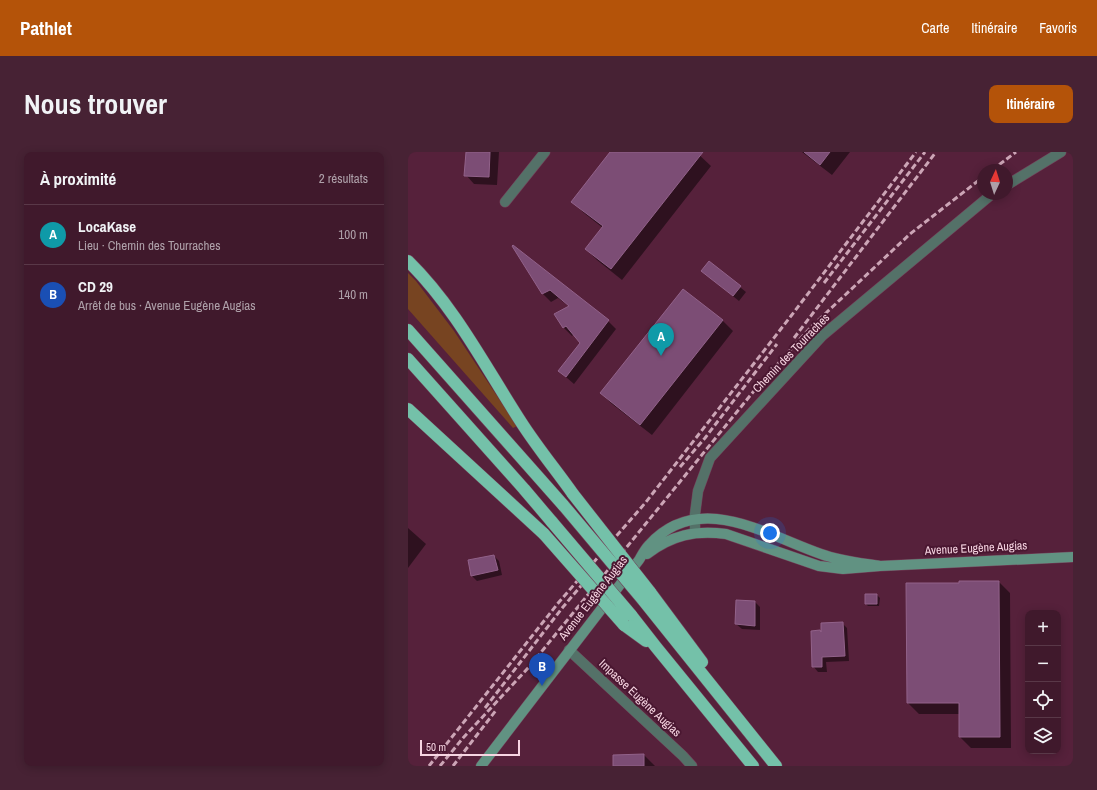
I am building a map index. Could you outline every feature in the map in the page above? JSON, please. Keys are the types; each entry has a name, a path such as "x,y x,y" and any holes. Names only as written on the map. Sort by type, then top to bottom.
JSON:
{"highway":[{"path":"408,261 432,287 454,318 522,424 646,596 715,690 776,766"},
{"path":"408,330 646,596"},
{"path":"408,359 552,522 628,620"},
{"path":"408,409 544,534 656,647 752,766"}],"main road":[{"name":"Avenue Eugène Augias","path":"481,766 649,545 661,534 679,523 695,519 721,519 738,523 822,555 880,566"},
{"name":"Avenue Eugène Augias","path":"639,560 654,548 675,538 695,532 726,534 819,566 843,569 1073,557"}],"street":[{"path":"505,202 545,152"},
{"path":"1013,181 1061,152"},
{"name":"Chemin des Tourraches","path":"695,532 698,491 710,458 822,336 985,200"},
{"name":"Impasse Eugène Augias","path":"569,650 684,756 692,766"}],"shaded area":[{"path":"408,273 416,281 454,331 517,426 513,428 408,309"}],"building":[{"path":"466,152 490,152 489,177 464,176"},
{"path":"610,152 703,152 611,269 585,249 603,226 571,202"},
{"path":"804,152 830,152 820,165"},
{"path":"513,245 609,320 566,377 558,371 580,343 566,326 563,328 554,314 569,306 550,290 542,294 512,246"},
{"path":"709,261 741,286 733,296 701,271"},
{"path":"683,289 723,320 640,425 600,393"},
{"path":"494,555 498,570 471,576 468,560"},
{"path":"959,581 999,581 1000,737 959,737 959,703 907,703 906,583 959,583"},
{"path":"865,594 877,594 877,604 865,604"},
{"path":"736,600 755,601 755,626 735,624"},
{"path":"843,622 845,656 822,657 822,667 812,667 811,631 820,630 821,632 821,623"},
{"path":"644,754 644,766 613,766 613,755"}],"railway":[{"path":"429,766 559,602 646,502 916,152"},
{"path":"824,283 925,152"},
{"path":"794,338 936,152"},
{"path":"1000,164 1016,152"},
{"path":"440,766 463,738 529,667 758,386 810,328 910,234 977,182"},
{"path":"680,467 705,438 777,344"},
{"path":"485,708 563,607 597,567"},
{"path":"453,766 497,709"}],"place":[{"name":"LocaKase","path":"661,356"},
{"name":"CD 29","path":"542,686"}]}
